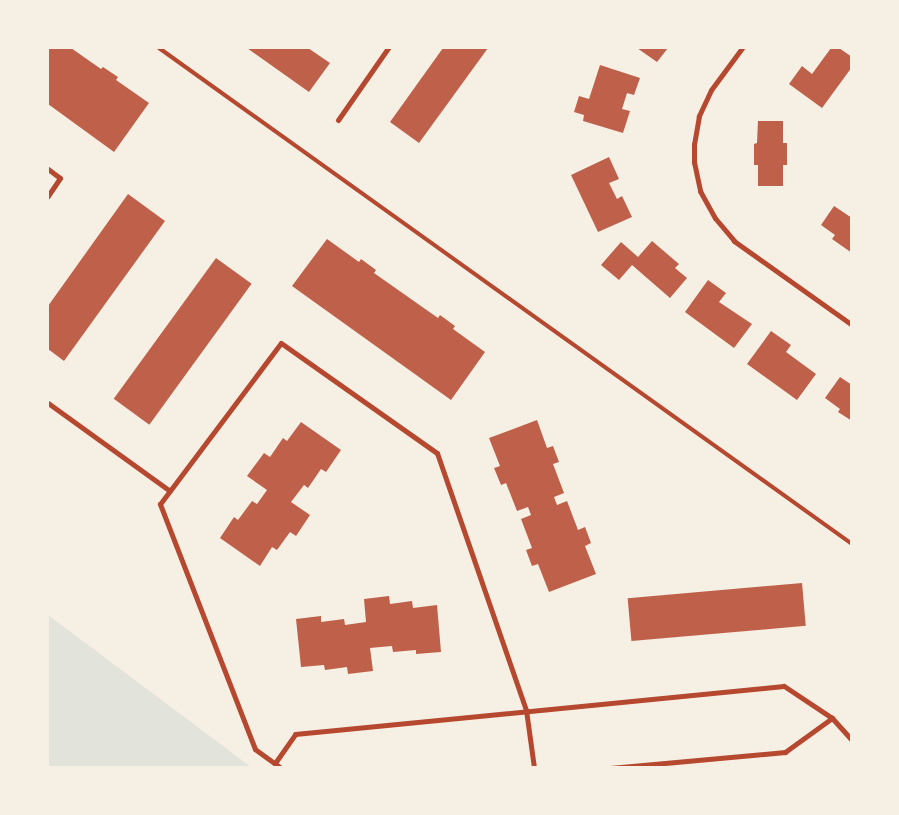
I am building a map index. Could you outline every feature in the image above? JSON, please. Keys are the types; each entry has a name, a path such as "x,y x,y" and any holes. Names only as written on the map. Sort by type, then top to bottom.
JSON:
{"street":[{"path":"338,120 388,48"},
{"path":"742,48 704,102 695,138 694,152 700,192 720,226 743,247 852,325"},
{"path":"48,169 60,178 48,196"},
{"path":"280,768 255,749 160,504 281,343 438,453 526,710 534,768"},
{"path":"48,403 170,491"},
{"path":"275,763 295,734 784,686 832,718 852,740"},
{"path":"610,768 785,752 832,718"}],"lane":[{"path":"159,48 852,544"}],"shaded area":[{"path":"48,615 251,767 48,767"}],"building":[{"path":"48,48 71,48 101,69 103,67 118,77 116,80 149,103 114,152 48,104"},
{"path":"247,48 308,48 330,63 309,92"},
{"path":"443,48 488,48 419,143 390,122"},
{"path":"637,48 668,48 657,62"},
{"path":"831,48 839,48 852,57 852,67 822,108 789,84 802,66 812,74"},
{"path":"600,65 640,78 634,95 627,93 622,109 630,111 623,133 583,121 584,115 574,112 579,96 589,99"},
{"path":"758,121 783,121 783,143 787,143 787,165 783,165 783,186 758,186 758,165 754,165 754,144 757,143"},
{"path":"609,157 619,179 609,183 617,199 622,196 632,217 598,232 571,175"},
{"path":"128,194 165,221 64,361 48,349 48,306"},
{"path":"834,206 852,218 852,253 832,239 835,235 821,225"},
{"path":"327,239 359,262 361,259 376,270 374,273 438,318 440,315 455,326 453,329 485,352 451,400 292,286"},
{"path":"652,241 679,264 675,268 687,278 670,298 632,265 619,280 601,265 621,242 638,257"},
{"path":"216,258 252,284 149,425 114,399"},
{"path":"708,280 726,293 719,302 752,324 734,348 685,312"},
{"path":"771,331 791,345 786,352 816,374 797,400 747,364"},
{"path":"840,377 852,385 852,421 838,412 840,409 825,398"},
{"path":"537,420 547,448 553,446 559,462 553,464 564,493 554,497 557,505 567,501 578,530 585,527 591,543 585,546 596,574 549,592 538,564 532,566 526,550 532,548 521,519 531,515 528,507 517,511 506,483 501,485 494,468 500,466 489,438"},
{"path":"301,422 341,450 326,472 321,469 308,488 304,485 291,502 310,515 296,536 290,532 277,550 272,547 260,566 220,538 234,517 238,520 252,501 257,504 267,490 247,476 264,453 270,457 283,438 287,441"},
{"path":"802,583 806,626 631,641 628,598"},
{"path":"389,596 390,604 412,601 413,608 437,605 441,652 416,654 416,650 393,652 392,646 370,648 373,671 348,674 347,667 325,670 324,665 301,667 296,619 321,616 321,622 344,619 345,625 366,622 364,599"}]}
